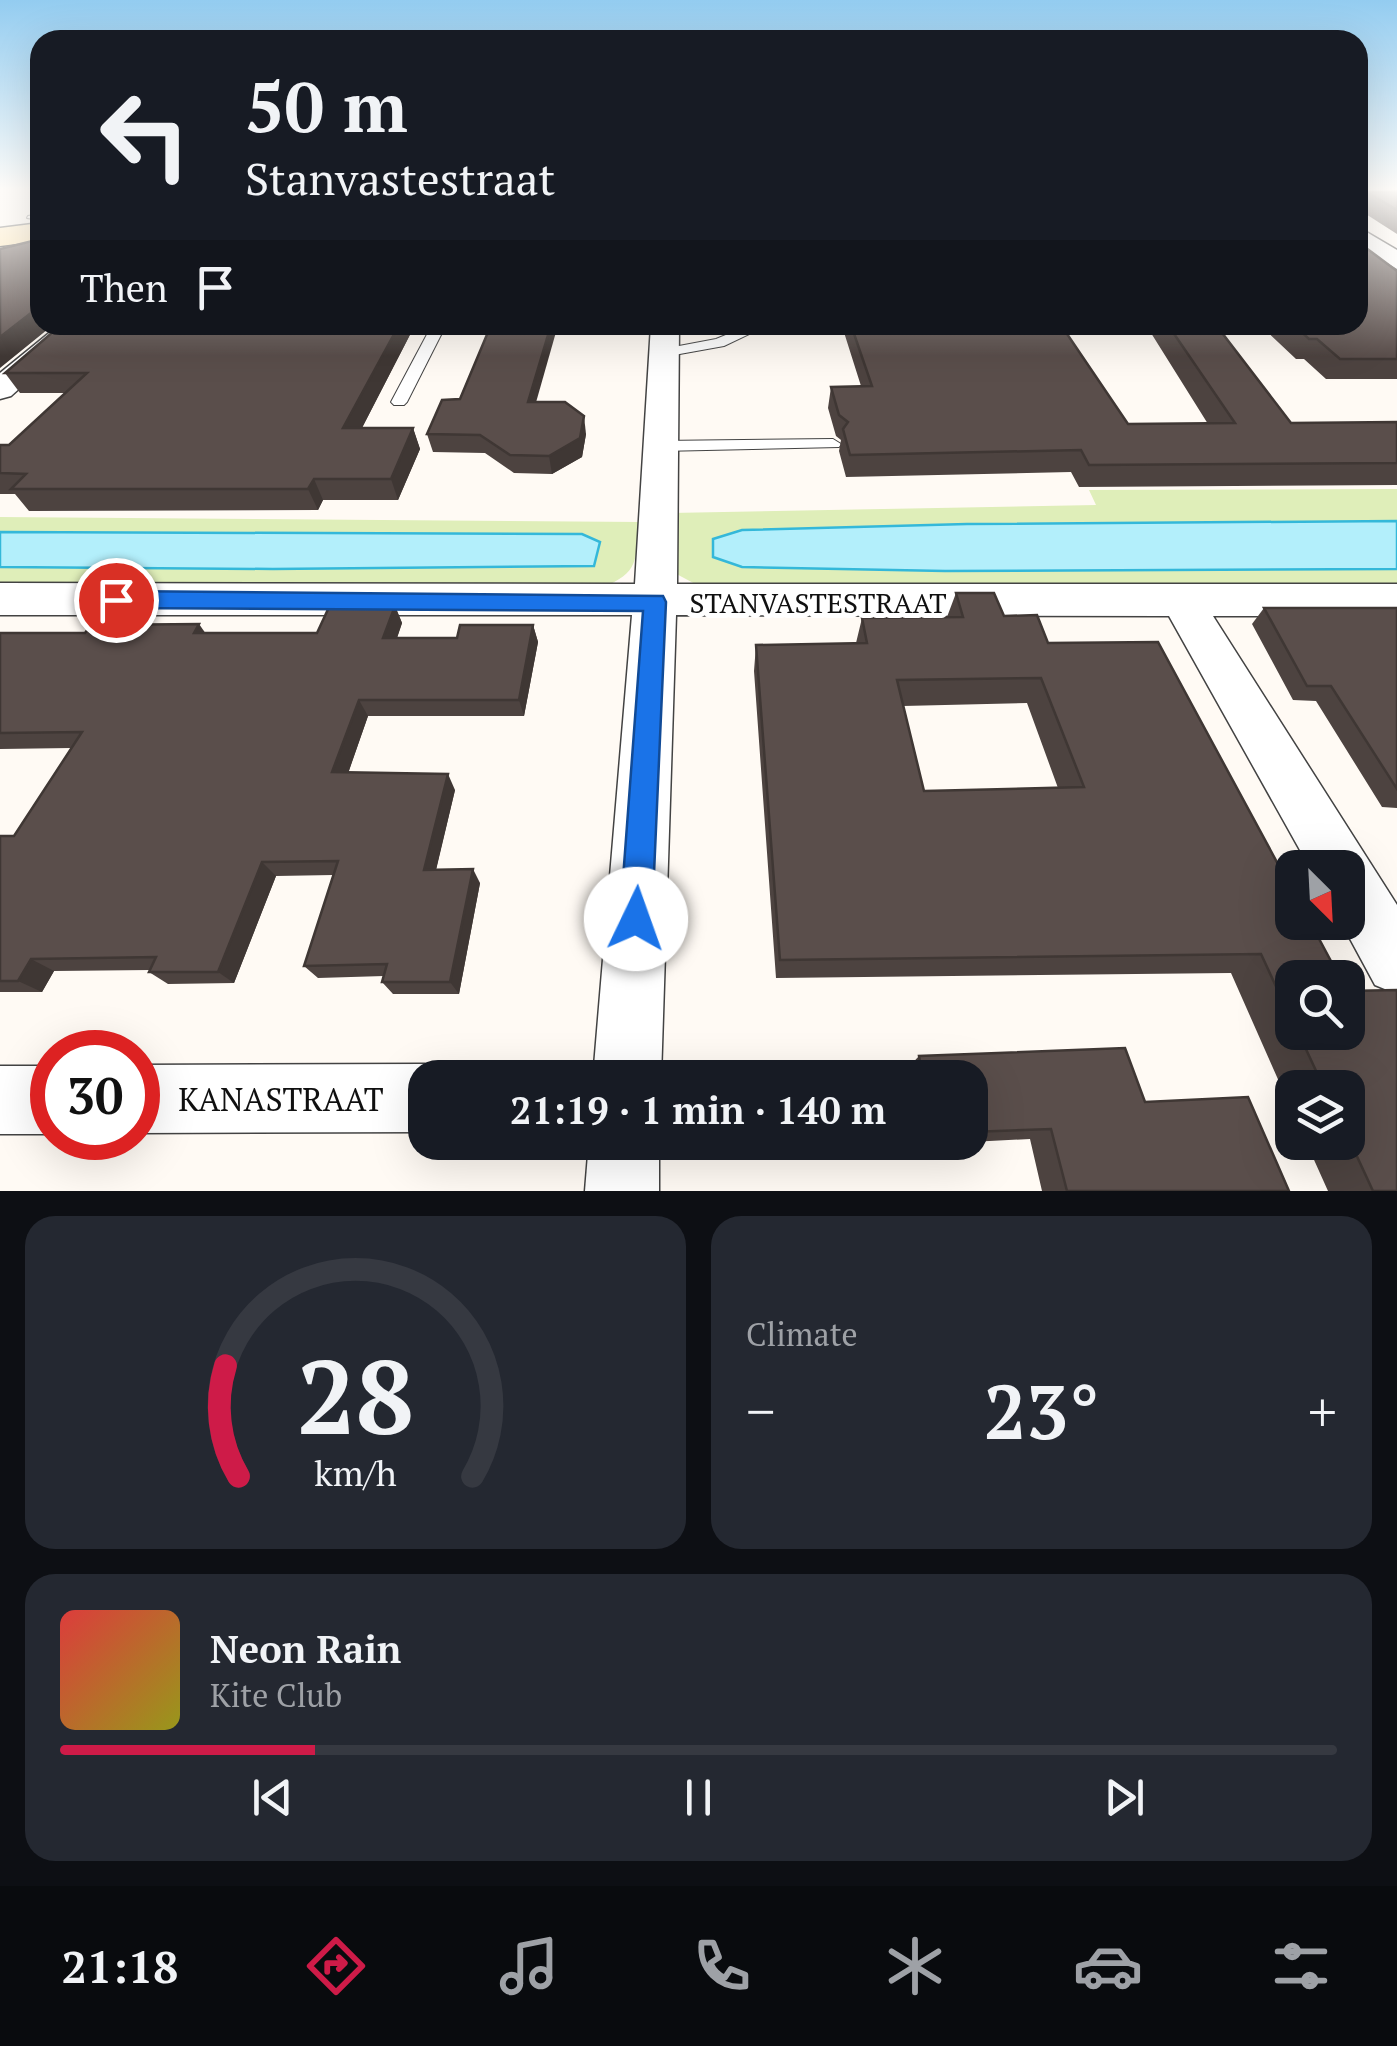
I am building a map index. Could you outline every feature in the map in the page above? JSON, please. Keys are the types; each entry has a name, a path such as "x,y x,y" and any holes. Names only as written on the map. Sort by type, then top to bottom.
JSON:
{"street":[{"path":"1373,245 1397,261"},
{"path":"0,389 64,335"},
{"path":"628,1060 655,602 664,339"},
{"name":"STANVASTESTRAAT","path":"0,599 1397,600"},
{"path":"1182,601 1339,850"},
{"path":"1365,893 1397,963"},
{"name":"KANASTRAAT","path":"160,1099 408,1098"},
{"path":"0,1100 30,1100"},
{"path":"622,1191 623,1160"}],"lane":[{"path":"400,402 434,335"},
{"path":"664,339 720,342 737,335"},
{"path":"660,446 833,444"}],"green space":[{"path":"1397,489 1397,521 967,524 742,530 713,539 714,557 742,567 945,571 1397,569 1397,591 699,586 669,570 670,513 1096,505 1089,490"},
{"path":"0,517 641,522 632,567 608,585 0,591 0,567 273,569 600,542 581,534 0,532"}],"water":[{"path":"1397,521 1397,569 945,571 742,567 713,557 713,539 742,530"},
{"path":"0,532 582,534 600,542 594,566 0,567"}],"building":[{"path":"30,245 30,314 0,337 0,249"},
{"path":"1368,249 1397,271 1397,359 1340,359 1317,339 1305,335 1368,335"},
{"path":"49,335 394,335 343,428 413,428 391,479 314,479 308,489 11,489 26,474 0,473 0,445 9,445 87,373 5,373"},
{"path":"487,335 548,335 528,402 565,402 584,416 580,438 549,456 510,455 480,435 427,434 442,400 460,399"},
{"path":"854,335 1068,335 1128,424 1235,423 1175,335 1224,335 1291,423 1397,422 1397,463 1089,465 1081,450 850,455 843,429 848,422 839,415 831,387 872,386"},
{"path":"956,593 994,593 1004,616 1037,615 1048,643 1158,642 1275,859 1275,940 1320,940 1330,960 1275,960 1275,984 1261,954 780,960 756,645 867,643 862,618 963,617","holes":["1041,678 1084,787 924,791 897,680"]},
{"path":"330,605 395,606 383,638 457,638 460,625 533,625 519,700 359,700 332,772 448,774 424,870 473,869 450,982 382,982 387,964 304,966 338,861 262,862 218,972 149,972 156,957 31,959 18,981 0,981 0,836 14,836 82,732 0,733 0,633 85,633 91,625 199,624 194,633 317,633"},
{"path":"1264,608 1397,608 1397,789 1331,686 1307,686"},
{"path":"1397,990 1397,1191 1373,1191 1359,1160 1365,1160 1365,1070 1316,1070 1306,1050 1365,1050 1365,991"},
{"path":"1125,1048 1145,1102 1248,1097 1289,1191 1067,1191 1051,1129 988,1131 988,1060 920,1060 919,1056"}],"route":[{"path":"116,600 655,602 636,919"}]}
